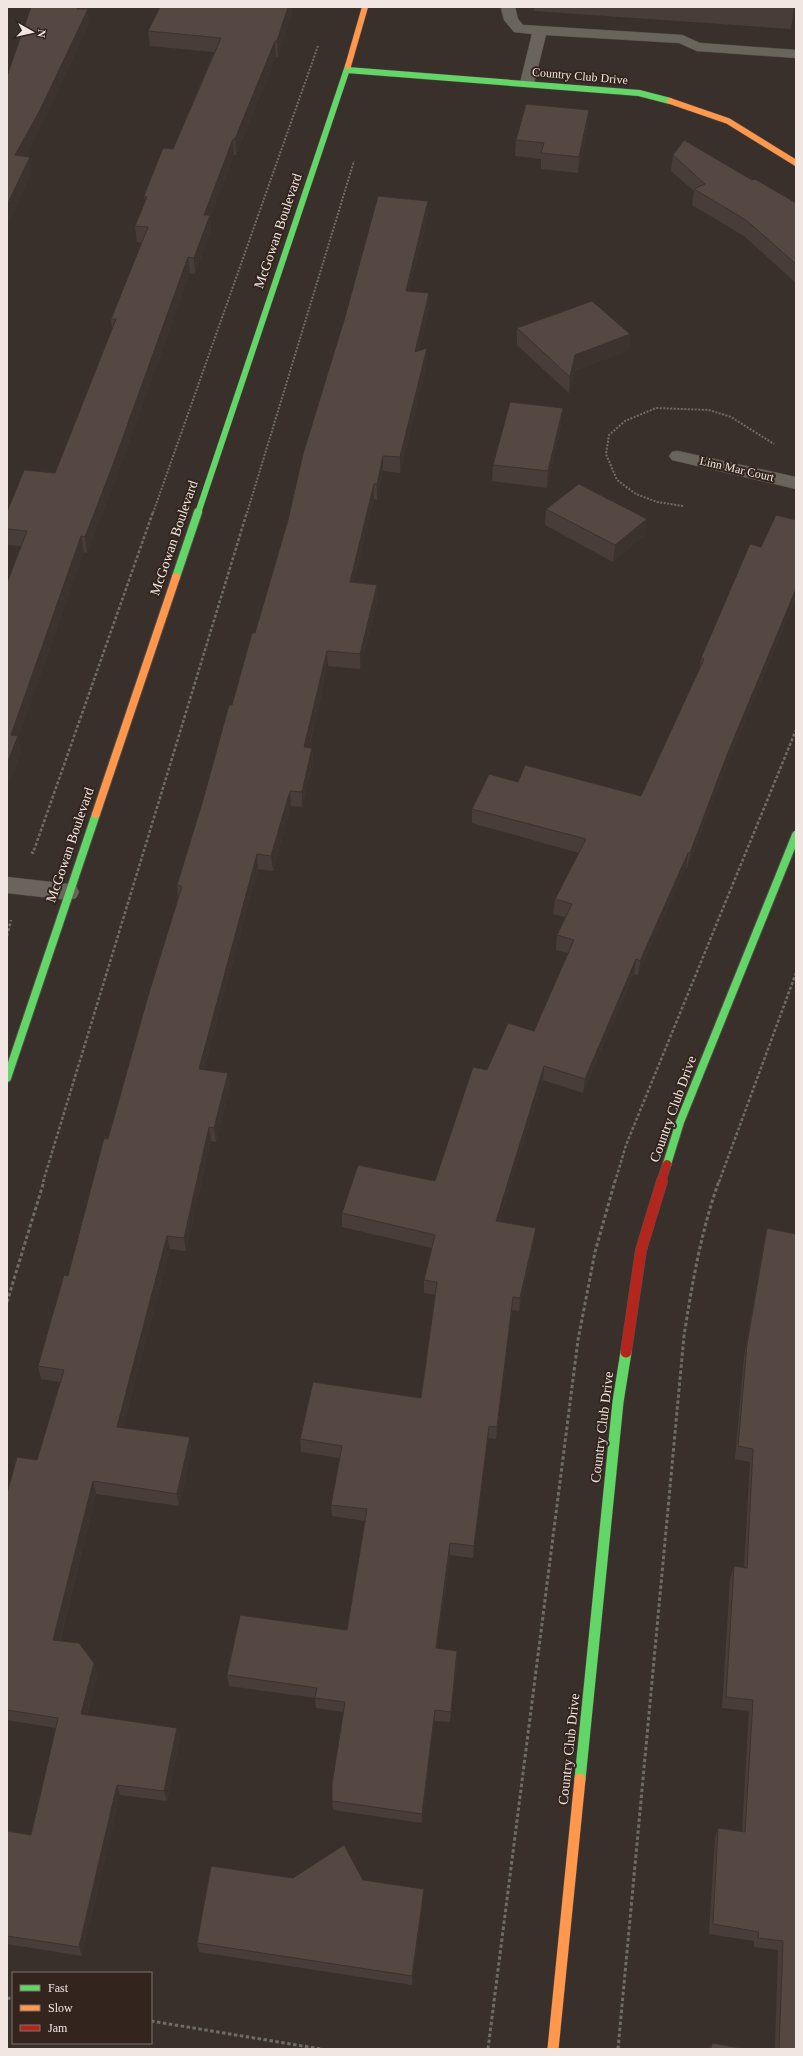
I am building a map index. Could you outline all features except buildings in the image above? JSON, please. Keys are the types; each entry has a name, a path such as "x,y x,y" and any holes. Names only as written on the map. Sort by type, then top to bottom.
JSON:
{"street":[{"name":"McGowan Boulevard","path":"7,1078 347,70 365,7"},
{"path":"508,7 511,20 519,29 682,39 697,47 796,54"},
{"path":"527,84 540,30"},
{"name":"Country Club Drive","path":"347,70 639,93 683,104 728,121 796,163"},
{"name":"Linn Mar Court","path":"678,456 796,483"},
{"name":"Country Club Drive","path":"553,2049 618,1402 641,1250 680,1122 796,835"},
{"path":"7,885 69,892"}],"path":[{"path":"26,852 33,853 319,43"},
{"path":"7,1302 356,155"},
{"path":"7,919 12,920 7,936"},
{"path":"618,2049 682,1359 690,1297 710,1206 796,973"},
{"path":"152,2021 321,2049"}],"traffic: fast":[{"path":"176,577 348,66"},
{"path":"347,70 639,93 670,101"},
{"path":"7,1078 96,814"},
{"path":"667,1164 680,1122 796,835"},
{"path":"580,1779 618,1402 626,1352"}],"traffic: slow":[{"path":"348,66 365,7"},
{"path":"670,101 728,121 796,163"},
{"path":"96,814 176,577"},
{"path":"553,2049 580,1779"}],"traffic: jam":[{"path":"626,1352 641,1250 667,1164"}]}
